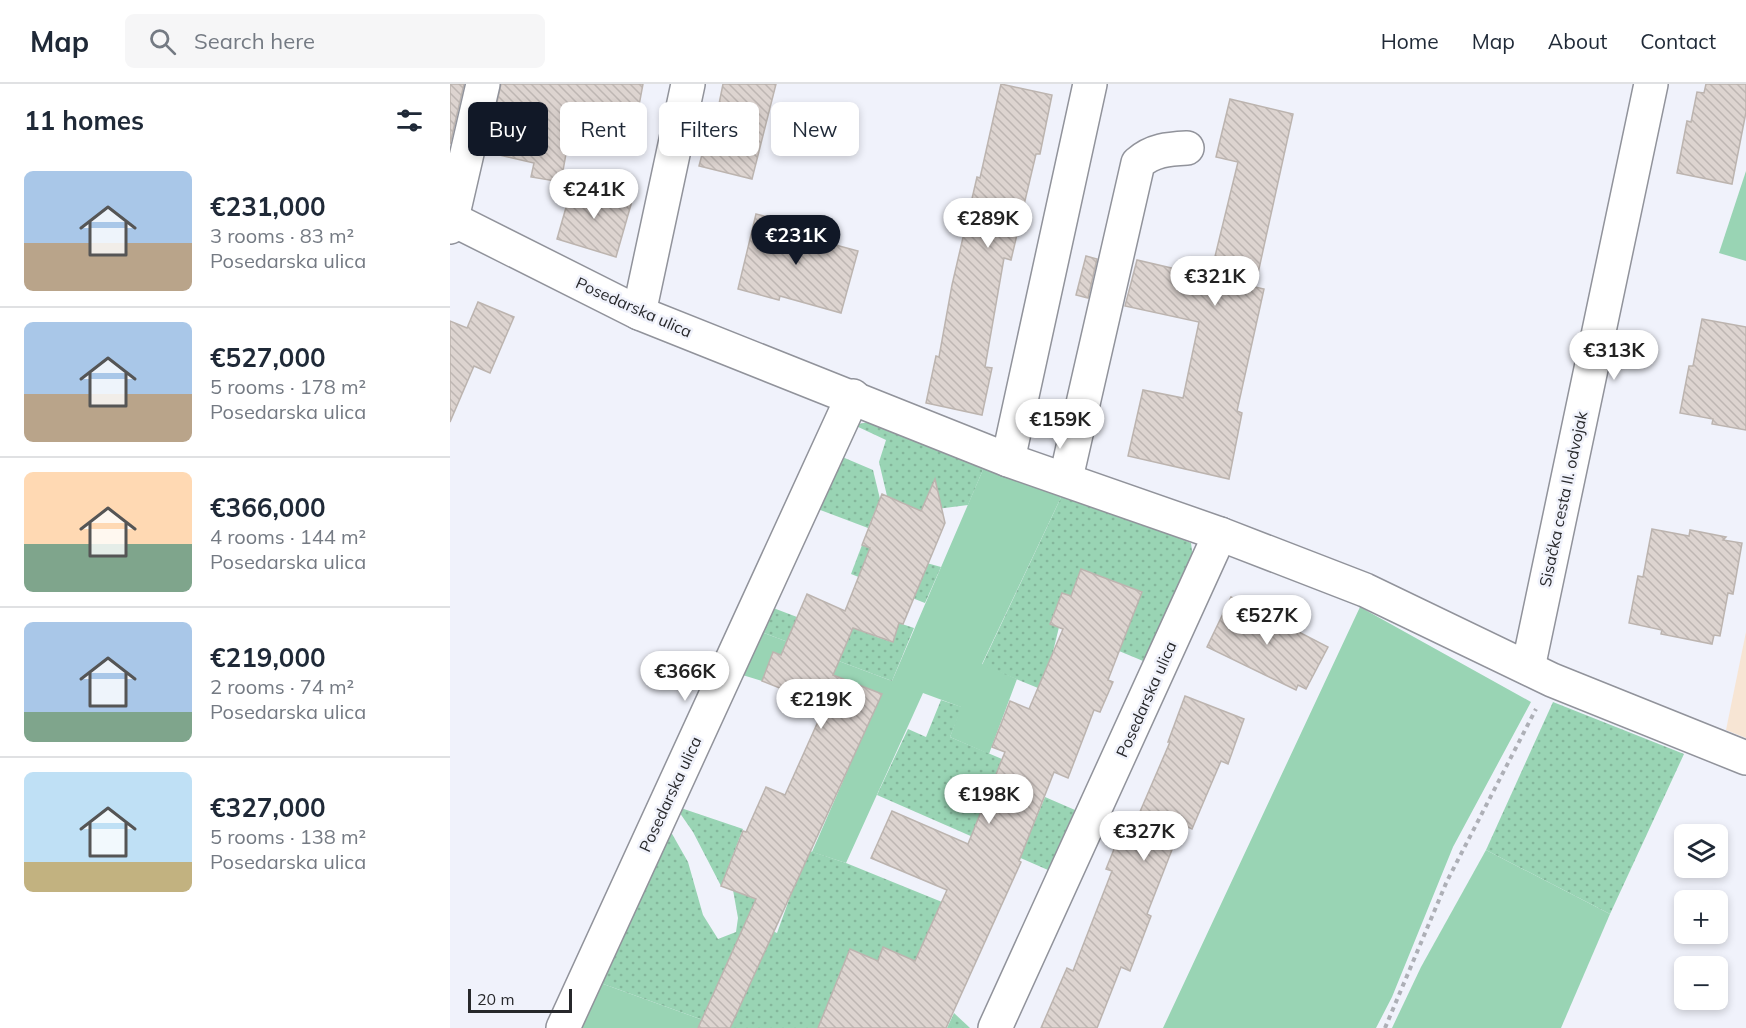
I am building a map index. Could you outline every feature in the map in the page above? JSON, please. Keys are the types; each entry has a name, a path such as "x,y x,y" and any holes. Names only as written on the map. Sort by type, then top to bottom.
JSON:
{"street":[{"name":"Posedarska ulica","path":"483,84 451,221 639,313 853,396 1008,460 1066,478 1220,534 1365,590 1540,674 1746,758"},
{"path":"639,313 688,84"},
{"path":"1008,460 1090,84"},
{"name":"Sisačka cesta II. odvojak","path":"1540,674 1651,84"},
{"path":"1066,478 1138,163 1148,154 1165,149 1187,148"},
{"name":"Posedarska ulica","path":"563,1028 853,396"},
{"name":"Posedarska ulica","path":"995,1028 1220,534"}],"path":[{"path":"1385,1028 1447,881 1540,674"}],"shaded area":[{"path":"1746,632 1746,738 1726,730"}],"green space":[{"path":"1746,171 1746,261 1719,253"},
{"path":"873,421 985,465 968,505 921,511 887,496 879,462 886,440 854,425"},
{"path":"840,456 873,470 880,499 868,528 815,508"},
{"path":"985,465 1064,491 982,664 1017,679 989,754 950,737 961,707 923,693 846,863 812,852 849,767 847,766 860,719 773,652 762,681 736,673 756,630 892,681"},
{"path":"1064,491 1191,543 1193,558 1148,663 1119,651 1142,592 1082,569 1071,596 1062,593 1050,623 1059,627 1052,656 1038,688 982,665"},
{"path":"862,545 941,567 925,603 851,574"},
{"path":"768,606 797,617 842,654 858,616 879,622 874,636 892,642 899,623 914,628 892,681 756,630"},
{"path":"1360,607 1531,702 1453,847 1392,997 1376,1028 1163,1028"},
{"path":"941,700 962,707 950,737 1002,759 977,823 1026,843 1045,797 1075,810 1048,870 877,795 908,729 926,737"},
{"path":"1553,702 1684,754 1610,914 1486,850"},
{"path":"675,806 743,829 721,886 693,832"},
{"path":"667,825 688,862 703,915 718,939 736,932 738,918 733,890 757,900 748,920 777,933 807,850 846,863 942,902 915,961 883,948 878,961 850,950 837,980 864,992 884,1028 725,1028 595,981"},
{"path":"1486,850 1610,914 1561,1028 1392,1028 1421,967"},
{"path":"595,981 725,1028 573,1028"},
{"path":"954,1013 970,1028 947,1028"}],"building":[{"path":"450,84 464,84 450,144"},
{"path":"501,84 643,84 640,102 560,102 560,156 566,156 561,182 531,177 534,163 503,156 548,156 548,102 497,102"},
{"path":"723,84 776,84 759,151 759,102 719,102"},
{"path":"1001,84 1052,95 1040,154 1036,154 1011,260 1004,258 985,367 992,368 982,415 926,403 936,356 939,357 952,285 977,177 980,178"},
{"path":"1706,84 1746,84 1746,112 1732,184 1677,173 1687,121 1691,122 1697,92 1704,93"},
{"path":"1230,99 1293,114 1255,287 1264,289 1237,411 1242,413 1229,479 1128,456 1143,390 1183,398 1199,322 1125,306 1137,260 1210,277 1238,162 1216,157"},
{"path":"702,156 758,156 752,179 699,166"},
{"path":"573,183 632,201 616,257 557,239"},
{"path":"756,214 797,224 795,234 858,251 841,313 780,296 779,300 738,289"},
{"path":"1086,256 1097,259 1088,298 1076,295"},
{"path":"478,302 514,317 490,373 474,366 450,422 450,321 467,328"},
{"path":"1702,319 1746,327 1746,430 1712,424 1713,419 1680,413 1689,366 1693,366"},
{"path":"935,479 945,523 903,624 899,623 893,642 853,628 833,675 882,694 730,1028 698,1028 756,899 721,886 743,831 746,832 766,787 785,795 825,706 762,681 773,652 781,655 807,594 845,611 870,548 862,545 882,494 921,511"},
{"path":"1652,529 1689,536 1690,530 1726,537 1723,540 1742,543 1733,594 1728,593 1720,636 1714,635 1712,644 1661,634 1662,630 1629,623 1638,576 1643,577"},
{"path":"1081,569 1142,592 1108,680 1113,682 1100,712 1094,710 1068,778 1054,772 1019,861 1021,862 946,1028 818,1028 850,949 878,961 883,947 915,961 947,890 871,858 892,811 968,844 1005,752 992,747 1010,701 1029,709 1063,629 1050,624 1062,593 1071,596"},
{"path":"1231,597 1328,647 1306,689 1298,685 1296,690 1207,647"},
{"path":"1185,696 1244,719 1228,764 1221,761 1192,829 1182,824 1147,914 1151,916 1130,971 1121,967 1097,1028 1041,1028 1067,968 1073,971 1112,871 1106,869 1127,817 1136,821 1170,742 1168,742"}]}
